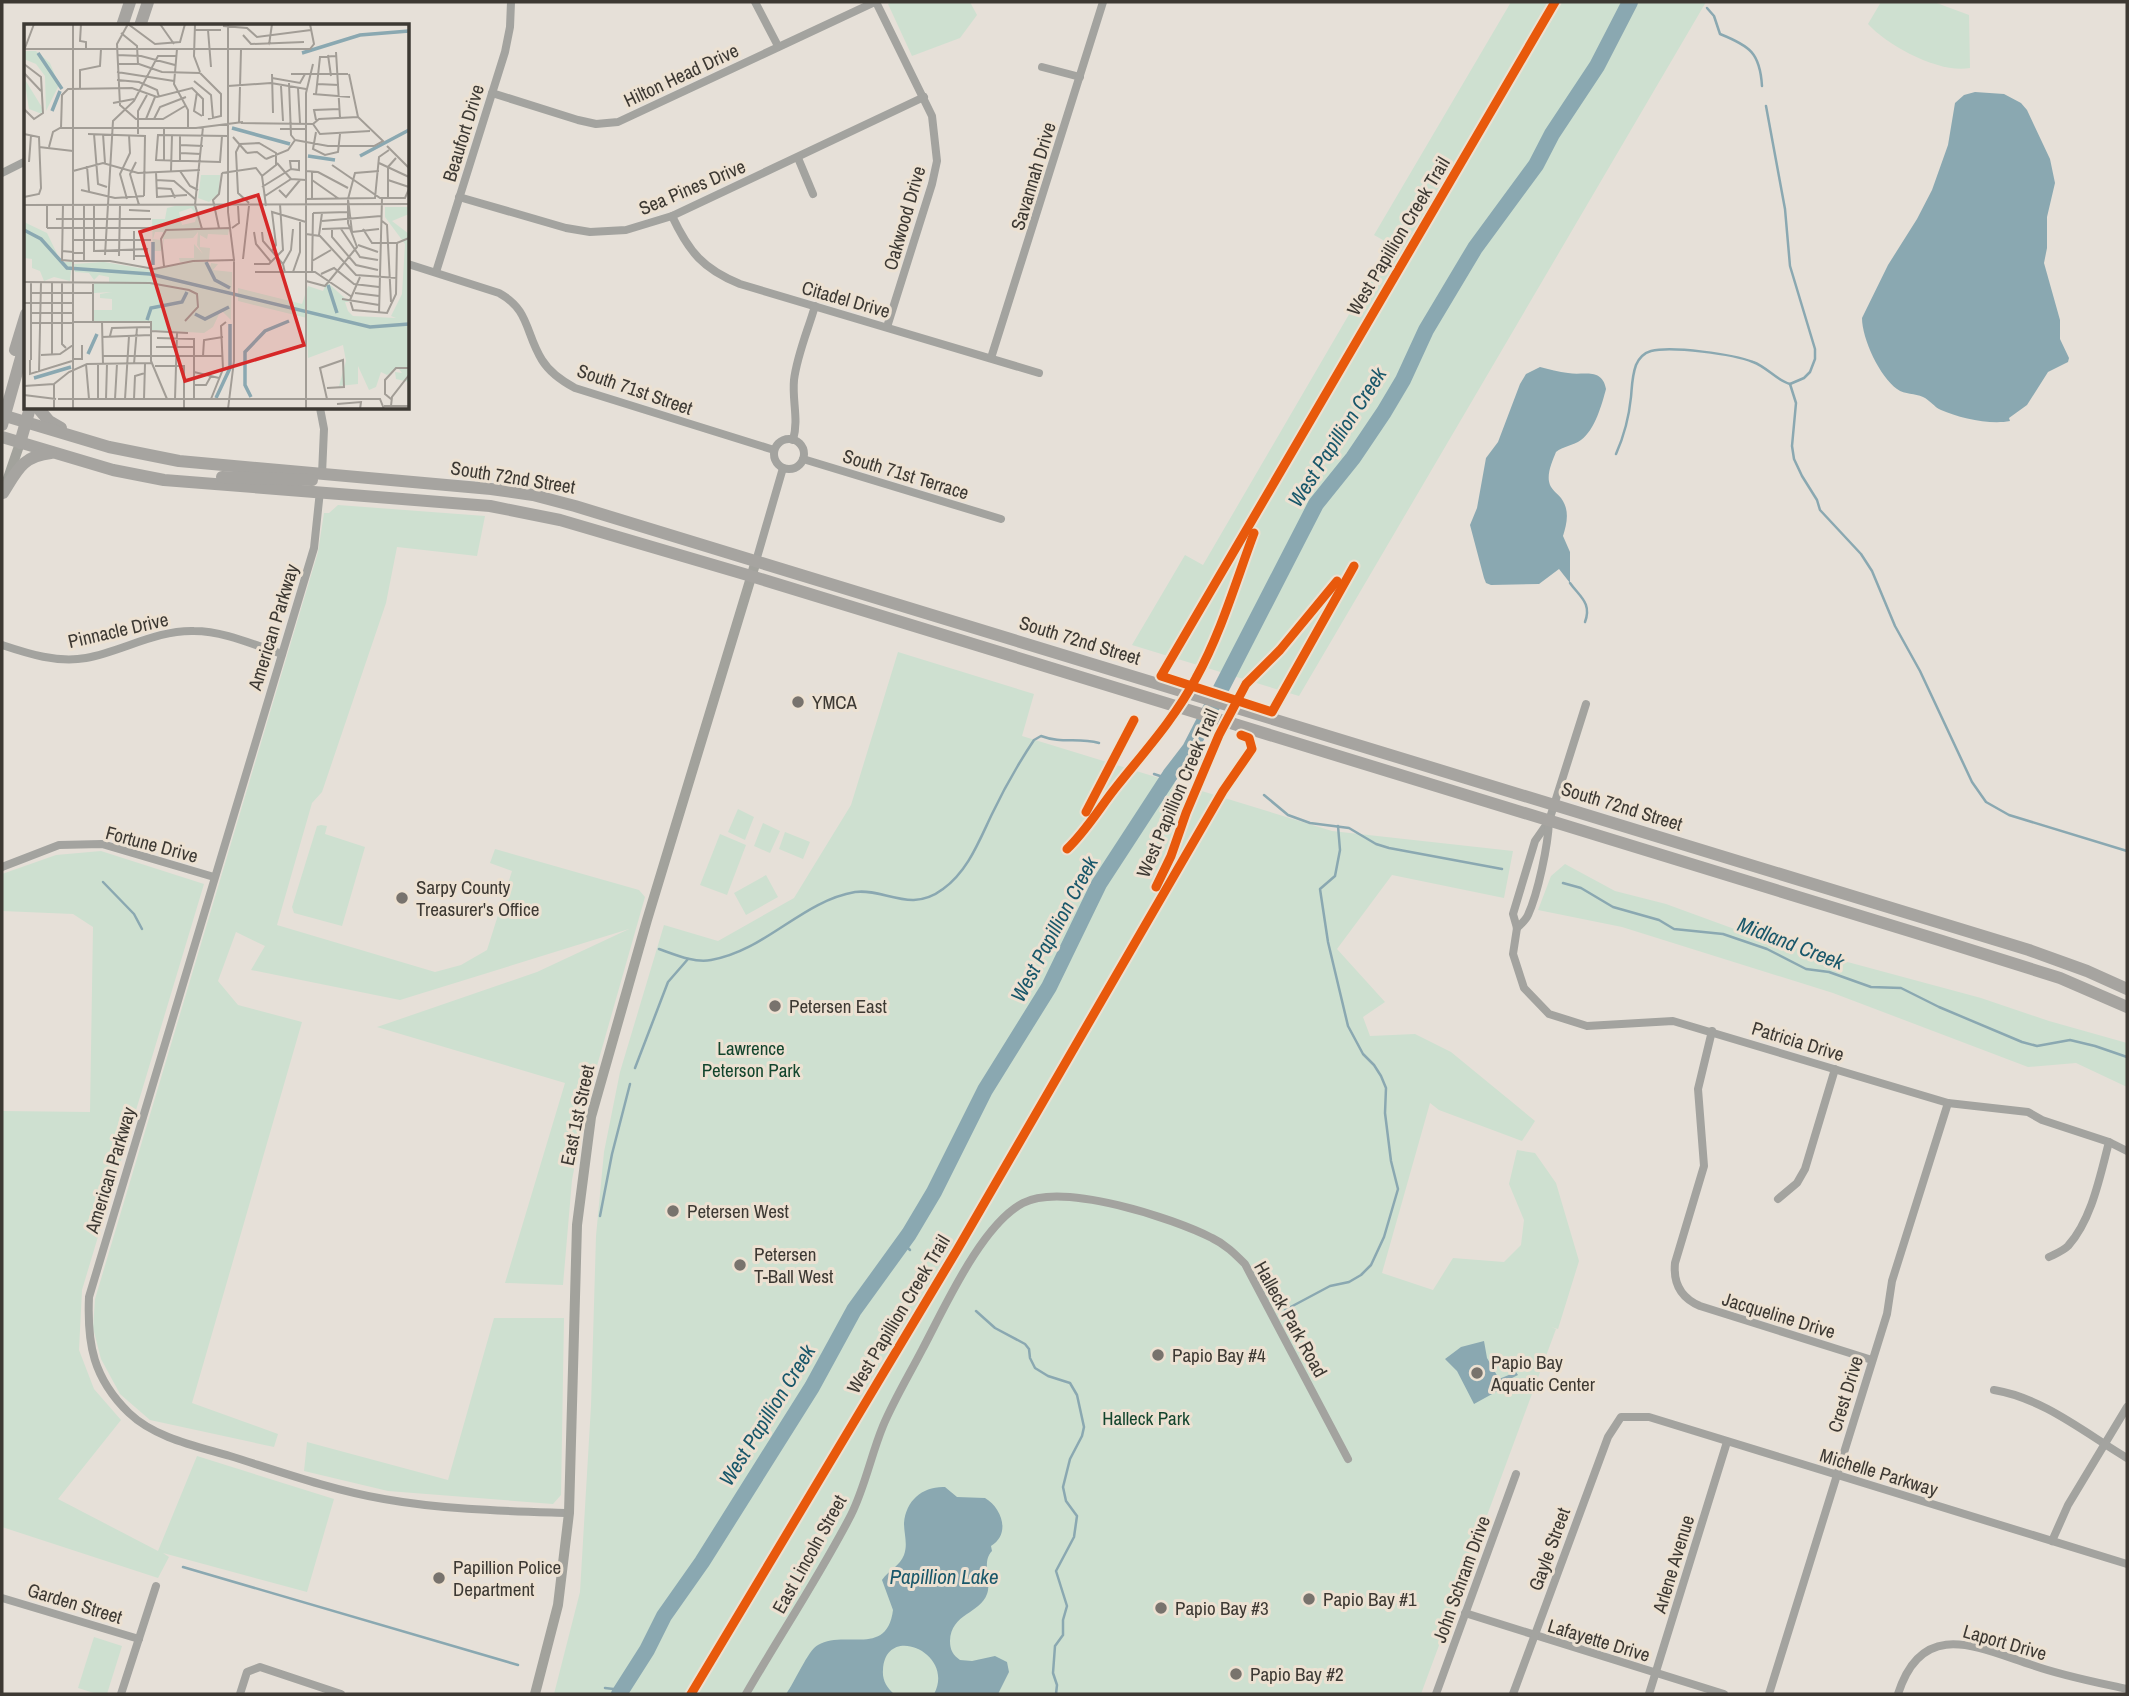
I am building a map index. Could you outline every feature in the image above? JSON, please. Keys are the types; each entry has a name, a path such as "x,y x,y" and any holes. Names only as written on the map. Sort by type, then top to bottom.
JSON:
{"main road":[{"path":"141,24 148,2"},
{"path":"2,391 24,320"},
{"path":"3,419 24,347"},
{"path":"2,495 29,410"},
{"path":"40,410 49,421 73,436"},
{"name":"South 72nd Street","path":"3,419 26,422 130,452 170,459 491,489 552,500 2051,957 2127,989"},
{"name":"South 72nd Street","path":"2,437 126,473 191,482 490,506 596,530 2060,978 2127,1007"},
{"path":"2,495 26,460 38,454 53,453"},
{"path":"191,482 239,477 306,482 322,474"},
{"path":"320,491 322,486 329,483 403,487 433,484"},
{"name":"East 1st Street","path":"534,1694 558,1605 569,1513 576,1237 591,1117 643,933 756,561"}],"street":[{"name":"Beaufort Drive","path":"436,272 492,93 510,27 511,2"},
{"path":"755,2 778,46"},
{"name":"Hilton Head Drive","path":"492,93 578,120 596,124 618,122 876,2"},
{"name":"Oakwood Drive","path":"876,2 932,116 937,161 929,195 887,327"},
{"name":"Savannah Drive","path":"991,358 1103,2"},
{"path":"1042,67 1080,77"},
{"name":"Sea Pines Drive","path":"459,197 536,221 590,232 626,230 672,216 924,97"},
{"path":"798,158 813,194"},
{"path":"2,173 24,162"},
{"path":"15,165 24,167"},
{"name":"Citadel Drive","path":"672,216 685,243 706,267 720,276 1039,373"},
{"name":"South 71st Street","path":"410,265 499,293 509,299 525,318 542,359 558,377 575,388 774,450"},
{"path":"793,440 797,426 794,385 796,372 815,306"},
{"path":"320,410 324,429 322,474"},
{"path":"783,440 793,440 802,447 803,458 797,467 783,468 776,463 774,450 783,440"},
{"name":"South 71st Terrace","path":"803,458 1001,519"},
{"path":"756,561 783,468"},
{"name":"American Parkway","path":"320,491 314,548 89,1297 89,1345 107,1388 129,1413 151,1429 184,1442 313,1482 382,1499 569,1513"},
{"name":"Pinnacle Drive","path":"2,645 35,656 61,660 85,658 162,634 194,631 214,633 282,654"},
{"path":"1549,821 1586,704"},
{"name":"Patricia Drive","path":"1549,821 1535,841 1513,914 1517,928 1513,954 1524,988 1549,1014 1587,1026 1673,1021 1948,1103 2028,1112 2042,1120 2109,1142 2127,1151"},
{"name":"Patricia Drive","path":"1517,928 1527,918 1533,900 1549,821"},
{"name":"Fortune Drive","path":"2,866 59,845 102,844 214,877"},
{"name":"Jacqueline Drive","path":"1712,1031 1698,1089 1704,1166 1675,1263 1675,1280 1681,1292 1700,1306 1872,1360"},
{"path":"1778,1199 1797,1183 1805,1169 1835,1069"},
{"name":"Crest Drive","path":"1769,1694 1887,1314 1896,1267 1948,1103"},
{"path":"2049,1257 2066,1248 2080,1230 2109,1142"},
{"name":"Halleck Park Road","path":"963,1273 1007,1214 1023,1203 1037,1198 1058,1196 1094,1200 1170,1221 1214,1239 1231,1250 1245,1264 1349,1459"},
{"name":"East Lincoln Street","path":"746,1694 851,1515 889,1412 963,1273"},
{"path":"1994,1391 2014,1393 2032,1400 2127,1458"},
{"path":"2052,1541 2064,1513 2127,1407"},
{"name":"Michelle Parkway","path":"1621,1418 1648,1417 2127,1564"},
{"name":"Gayle Street","path":"1513,1694 1608,1437 1621,1418"},
{"name":"Arlene Avenue","path":"1649,1694 1727,1442"},
{"name":"John Schram Drive","path":"1436,1694 1516,1474"},
{"path":"121,1694 156,1586"},
{"name":"Garden Street","path":"2,1598 139,1639"},
{"name":"Lafayette Drive","path":"1465,1613 1724,1694"},
{"name":"Laport Drive","path":"1898,1694 1903,1678 1914,1662 1932,1648 1956,1643 1977,1646 2059,1673 2127,1689"},
{"path":"240,1694 247,1672 260,1667 341,1694"}],"green space":[{"path":"970,2 977,15 960,38 912,56 888,4"},
{"path":"1511,2 1706,2 1299,696 1132,645 1185,555 1203,565 1390,244 1374,235"},
{"path":"1881,2 1934,2 1969,15 1970,68 1958,69 1930,63 1888,41 1868,24"},
{"path":"338,505 485,516 477,556 397,547 386,603 322,792 312,803 277,925 435,972 461,965 487,950 512,871 490,863 495,849 639,890 645,897 587,1101 572,1180 563,1285 505,1283 565,1083 377,1027 537,972 629,929 400,1000 251,970 265,946 236,932 218,981 238,1005 302,1022 192,1403 278,1434 274,1447 150,1420 120,1394 101,1359 93,1328 95,1299 318,552 324,513 329,513"},
{"path":"898,652 1034,694 1022,736 1332,831 1513,851 1504,898 1392,875 1337,949 1385,1002 1363,1017 1370,1036 1415,1034 1451,1052 1535,1121 1522,1141 1439,1110 1430,1103 1382,1273 1433,1290 1453,1258 1504,1262 1521,1245 1524,1220 1509,1184 1517,1150 1535,1153 1556,1183 1579,1261 1558,1329 1551,1327 1556,1329 1421,1694 554,1694 580,1592 591,1406 596,1236 604,1152 620,1072 664,925 718,941 794,898 851,805"},
{"path":"738,809 754,817 745,840 728,832"},
{"path":"763,823 780,831 770,853 754,846"},
{"path":"317,826 327,826 325,834 365,847 342,926 294,913 292,907"},
{"path":"785,832 810,842 803,859 779,849"},
{"path":"720,834 746,845 727,895 700,885"},
{"path":"101,851 204,884 82,1290 79,1350 94,1389 121,1420 58,1499 158,1551 197,1456 334,1499 307,1592 163,1553 169,1557 158,1578 2,1527 2,1111 90,1112 93,927 73,914 2,911 2,874 56,855"},
{"path":"1565,864 1615,891 1666,904 1759,938 1981,998 2127,1043 2127,1087 2076,1063 2028,1067 1833,993 1622,927 1538,910 1551,876"},
{"path":"766,875 778,897 746,915 734,893"},
{"path":"494,1318 564,1318 561,1495 553,1504 388,1491 304,1471 307,1442 448,1480"},
{"path":"94,1637 122,1646 107,1694 78,1688"}],"water":[{"path":"1975,92 2004,94 2021,103 2027,110 2050,159 2055,183 2047,217 2044,263 2060,320 2060,339 2069,358 2068,362 2048,372 2027,405 2009,418 2010,421 2002,422 1957,416 1939,409 1923,397 1897,389 1884,376 1873,357 1862,318 1888,265 1932,190 1948,145 1955,103 1964,95"},
{"path":"1540,367 1565,373 1596,375 1604,382 1606,389 1597,416 1586,436 1556,452 1549,473 1550,485 1561,498 1567,512 1563,536 1570,552 1570,583 1559,569 1539,584 1491,585 1486,583 1484,578 1470,525 1477,508 1486,458 1498,442 1520,384 1526,374"},
{"name":"Papio Bay Aquatic Center","path":"1484,1341 1487,1358 1499,1379 1516,1372 1518,1375 1510,1379 1512,1383 1474,1404 1457,1371 1445,1359 1461,1347"},
{"name":"Papillion Lake","path":"945,1487 957,1497 985,1498 996,1508 1002,1521 1001,1535 991,1546 992,1551 987,1560 987,1594 978,1606 955,1625 950,1641 952,1652 960,1660 972,1661 995,1656 1007,1662 1009,1672 998,1694 934,1694 938,1679 936,1666 918,1649 906,1646 895,1648 887,1656 883,1670 885,1684 894,1694 786,1694 810,1653 818,1645 828,1641 873,1638 889,1625 893,1610 882,1580 904,1555 905,1515 917,1496 930,1489"}],"waterway":[{"name":"West Papillion Creek","path":"619,1694 647,1650 664,1616 702,1562 812,1387 854,1310 909,1234 934,1192 985,1090 1049,987 1099,884 1190,749 1316,504 1353,458 1384,412 1403,380 1426,330 1475,248 1536,165 1552,134 1597,66 1630,2"},
{"path":"1707,8 1714,16 1720,34 1752,52 1759,66 1762,86"},
{"path":"1616,454 1627,419 1637,362 1648,352 1687,350 1732,356 1758,364 1790,384 1810,372 1815,359 1815,349 1790,266 1785,209 1766,106"},
{"path":"1790,384 1796,403 1792,446 1794,459 1820,510 1861,554 1872,571 1895,626 1920,671 1972,782 1986,802 2009,815 2127,851"},
{"path":"1570,583 1586,605 1585,622"},
{"path":"659,949 692,959 711,960 749,947 800,915 836,897 855,892 877,893 909,900 931,896 952,882 966,864 1006,786 1034,740 1041,736 1056,740 1099,743"},
{"name":"Midland Creek","path":"1190,749 1203,759"},
{"path":"1154,774 1169,779"},
{"name":"Midland Creek","path":"1264,795 1288,815 1310,823 1349,828 1376,844 1502,869"},
{"path":"1285,1310 1330,1286 1349,1282 1371,1265 1384,1237 1398,1189 1391,1161 1385,1113 1386,1088 1348,1026 1328,942 1320,889 1335,876 1340,850 1338,826"},
{"path":"103,882 134,914 142,929"},
{"name":"Midland Creek","path":"1563,883 1581,888 1613,907 1659,920 1674,929 1723,934 1767,949 1806,969 1829,972 1871,987 1901,988 2022,1042 2037,1046 2070,1040 2127,1057"},
{"path":"635,1068 668,982 688,959"},
{"path":"600,1216 630,1084"},
{"path":"903,1243 910,1250"},
{"path":"976,1311 995,1328 1025,1344 1035,1368 1048,1376 1070,1383 1077,1395 1084,1427 1070,1459 1063,1487 1066,1501 1077,1516 1074,1537 1056,1571 1067,1606 1063,1635 1055,1646 1053,1673 1057,1685 1056,1694"},
{"path":"183,1567 518,1665"},
{"path":"605,1688 622,1690"}],"cycle path":[{"name":"West Papillion Creek Trail","path":"1354,566 1272,712 1161,676 1555,2"},
{"path":"1067,849 1159,734 1188,693 1228,607 1254,533"},
{"name":"West Papillion Creek Trail","path":"1156,887 1219,735 1246,684 1280,650 1337,581"},
{"path":"1086,812 1134,720"},
{"name":"West Papillion Creek Trail","path":"691,1694 957,1250 1223,791 1252,749 1249,738 1241,735"}],"place":[{"name":"YMCA","path":"798,702"},
{"name":"Sarpy County Treasurer's Office","path":"402,898"},
{"name":"Petersen East","path":"775,1006"},
{"name":"Petersen West","path":"673,1211"},
{"name":"Petersen T-Ball West","path":"740,1265"},
{"name":"Papio Bay #4","path":"1158,1355"},
{"name":"Papio Bay Aquatic Center","path":"1477,1373"},
{"name":"Papillion Police Department","path":"439,1578"},
{"name":"Papio Bay #1","path":"1309,1599"},
{"name":"Papio Bay #3","path":"1161,1608"},
{"name":"Papio Bay #2","path":"1236,1674"}],"park label":[{"name":"Lawrence Peterson Park","path":"751,1059"},
{"name":"Halleck Park","path":"1146,1418"}]}
